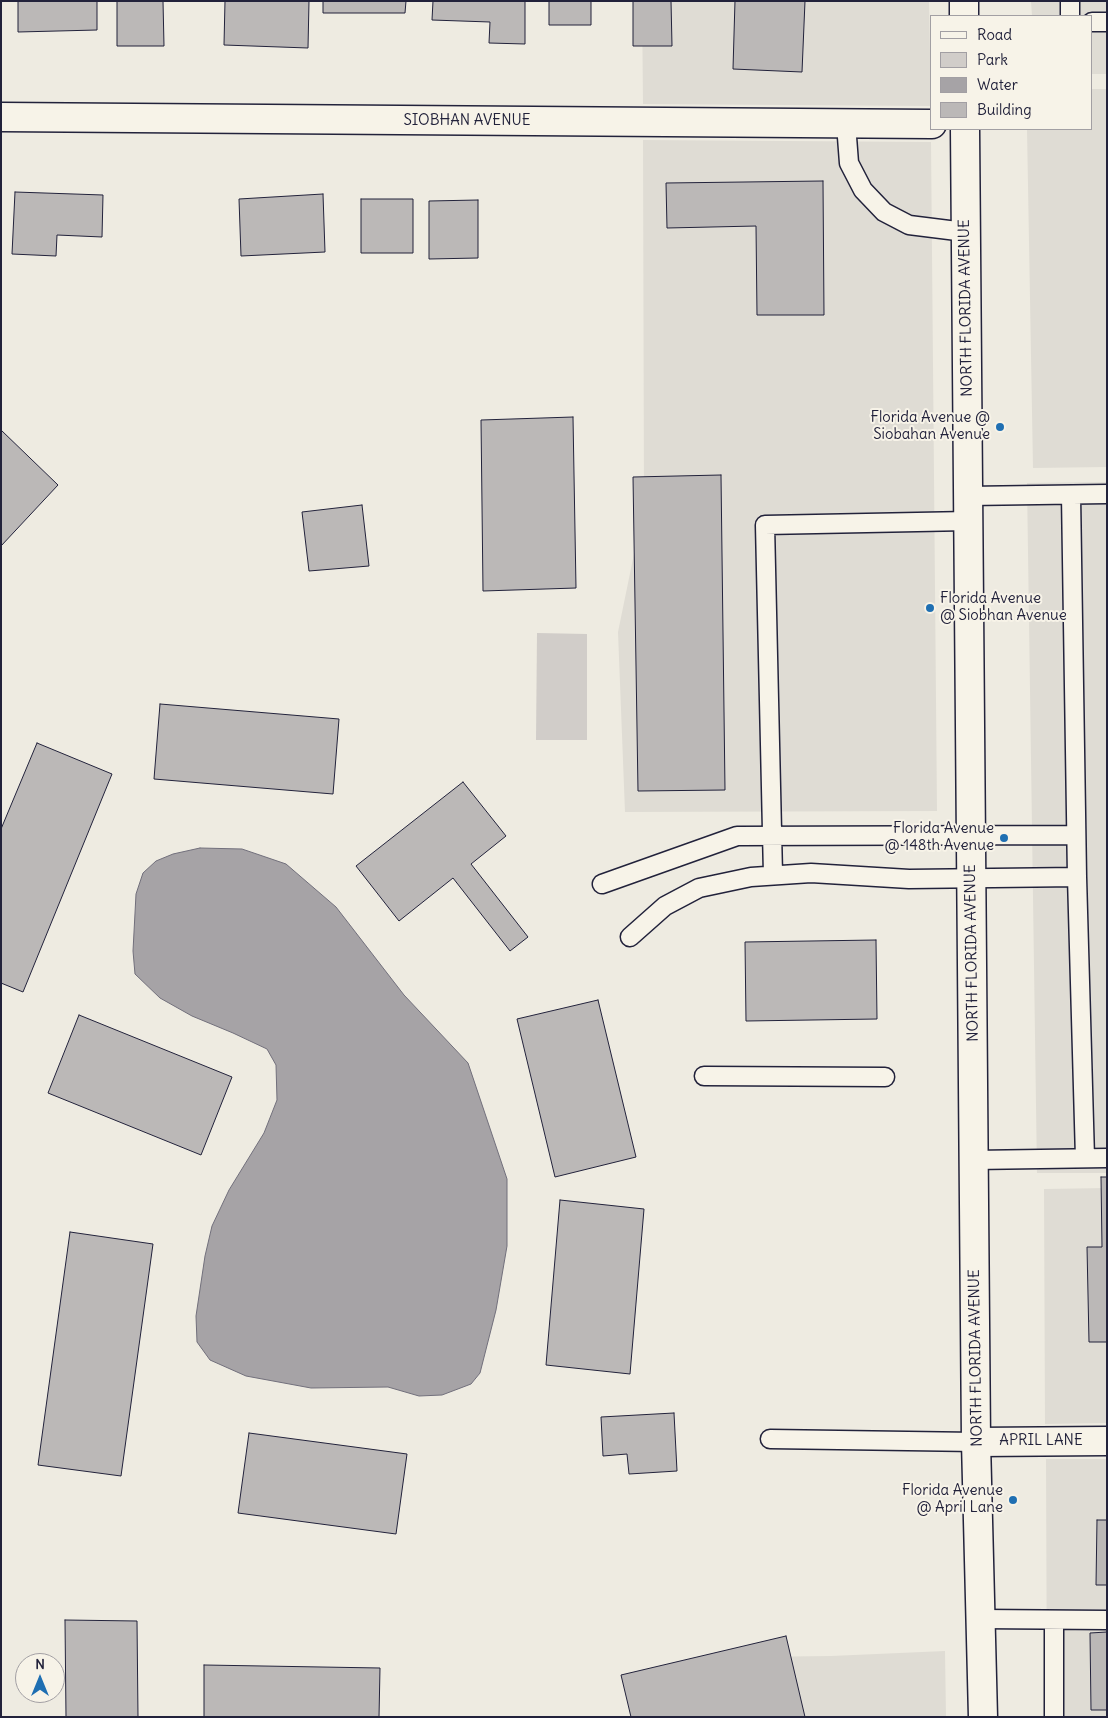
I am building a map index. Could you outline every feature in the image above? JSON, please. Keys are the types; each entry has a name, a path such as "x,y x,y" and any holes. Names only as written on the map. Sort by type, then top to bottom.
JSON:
{"main road":[{"path":"964,1 964,15"},
{"name":"SIOBHAN AVENUE","path":"1,117 930,124"},
{"name":"NORTH FLORIDA AVENUE","path":"964,130 976,1442 983,1717"},
{"name":"APRIL LANE","path":"976,1442 1107,1441"}],"lane":[{"path":"1070,1 1070,15"},
{"path":"1093,22 1107,22"},
{"path":"846,124 849,163 863,190 884,212 910,225 965,232"},
{"path":"773,875 765,525 968,508 1034,496 1107,494"},
{"path":"1071,495 1076,835 1085,1158"},
{"path":"602,884 737,836 1076,835"},
{"path":"630,937 665,906 699,888 750,877 811,872 909,879 1077,877"},
{"path":"704,1076 885,1078"},
{"path":"974,1160 1107,1158"},
{"path":"770,1439 976,1442"},
{"path":"981,1619 1107,1620"},
{"path":"1054,1620 1054,1717"}],"shaded area":[{"path":"642,1 929,1 930,106 643,104"},
{"path":"1031,1 1107,1 1107,74 1093,74 1093,15 1032,15"},
{"path":"1093,89 1107,89 1107,467 1033,468 1027,130 1093,130"},
{"path":"643,140 931,142 937,811 625,812 618,632 644,505"},
{"path":"1107,482 1107,1173 1037,1173 1027,483"},
{"path":"1107,1188 1107,1423 1045,1424 1044,1189"},
{"path":"1046,1459 1107,1459 1107,1717 1047,1717"},
{"path":"945,1651 946,1717 752,1717 749,1657 831,1656"}],"green space":[{"path":"537,633 587,634 587,740 536,740"}],"water":[{"path":"200,848 242,849 286,864 336,907 404,995 468,1063 507,1179 507,1246 496,1310 480,1373 471,1384 442,1395 419,1396 388,1387 311,1388 246,1376 210,1360 197,1342 196,1316 205,1256 212,1226 229,1190 264,1133 277,1100 276,1065 267,1049 192,1016 160,998 135,974 133,951 136,894 143,873 156,861 173,854"}],"building":[{"path":"18,1 97,1 97,30 18,32"},
{"path":"117,1 163,1 164,46 117,46"},
{"path":"225,1 309,1 308,48 224,45"},
{"path":"323,1 406,1 405,13 323,13"},
{"path":"433,1 525,1 525,44 489,43 490,22 432,20"},
{"path":"549,1 591,1 591,25 549,25"},
{"path":"633,1 671,1 672,46 633,46"},
{"path":"735,1 805,1 802,72 733,69"},
{"path":"823,181 824,315 757,315 756,226 667,228 666,183"},
{"path":"15,192 103,195 102,237 57,235 56,256 12,254"},
{"path":"323,194 325,252 241,256 239,199"},
{"path":"361,199 413,199 413,253 361,253"},
{"path":"478,200 478,258 429,259 429,201"},
{"path":"573,417 576,588 483,591 481,420"},
{"path":"1,430 58,485 1,546"},
{"path":"721,475 725,790 638,791 633,477"},
{"path":"362,505 369,566 309,571 302,512"},
{"path":"160,704 339,719 333,794 154,779"},
{"path":"37,743 112,774 23,992 1,983 1,829"},
{"path":"463,782 506,836 471,864 528,937 510,951 453,878 399,921 356,866"},
{"path":"876,940 877,1019 746,1021 745,942"},
{"path":"598,1000 636,1157 555,1177 517,1019"},
{"path":"79,1015 232,1077 201,1155 48,1093"},
{"path":"1101,1177 1107,1177 1107,1342 1089,1342 1087,1247 1102,1247"},
{"path":"560,1200 644,1209 630,1374 546,1365"},
{"path":"70,1232 153,1244 121,1476 38,1465"},
{"path":"674,1413 677,1471 629,1474 627,1454 603,1456 601,1417"},
{"path":"249,1433 407,1454 396,1534 238,1513"},
{"path":"1097,1520 1107,1520 1107,1585 1096,1585"},
{"path":"65,1620 137,1621 138,1717 66,1717"},
{"path":"1107,1632 1107,1710 1091,1710 1090,1633"},
{"path":"786,1636 805,1717 631,1717 621,1675"},
{"path":"204,1665 380,1668 379,1717 204,1717"}],"place":[{"name":"Florida Avenue @ Siobahan Avenue","path":"1000,427"},
{"name":"Florida Avenue @ Siobhan Avenue","path":"930,608"},
{"name":"Florida Avenue @ 148th Avenue","path":"1004,838"},
{"name":"Florida Avenue @ April Lane","path":"1013,1500"}]}
